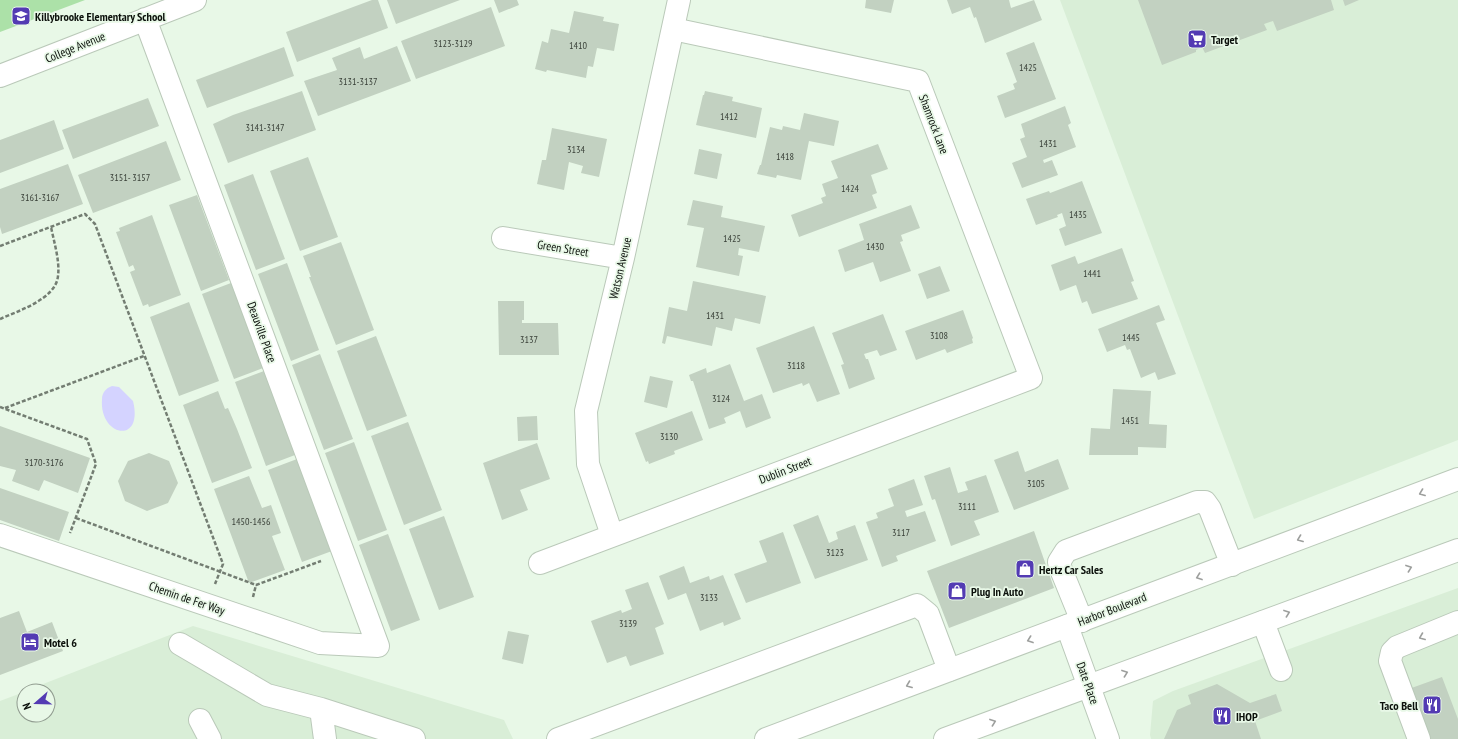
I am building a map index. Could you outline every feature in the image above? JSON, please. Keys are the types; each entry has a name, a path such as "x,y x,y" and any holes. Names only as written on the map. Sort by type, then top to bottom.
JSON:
{"street":[{"name":"College Avenue","path":"0,76 195,0"},
{"name":"Watson Avenue","path":"612,535 588,464 586,411 623,258 679,0"},
{"name":"Deauville Place","path":"145,19 378,646"},
{"name":"Shamrock Lane","path":"673,29 918,81 1031,378"},
{"name":"Green Street","path":"504,238 623,258"},
{"name":"Dublin Street","path":"540,563 1031,378"},
{"name":"Harbor Boulevard","path":"766,739 1458,479"},
{"name":"Date Place","path":"1108,739 1089,686 1060,567 1059,562 1066,551 1197,502 1205,502 1210,508 1232,564"},
{"name":"Chemin de Fer Way","path":"0,535 320,643 378,646"},
{"path":"945,739 1458,550"},
{"path":"558,739 917,605 928,614 950,670"},
{"path":"1263,622 1281,670"},
{"path":"1419,739 1390,660 1392,652 1397,647 1458,622"},
{"path":"180,644 267,695 322,709 414,739"},
{"path":"322,709 325,739"},
{"path":"200,720 210,739"}],"path":[{"path":"0,246 85,214 95,224 222,564"},
{"path":"0,319 27,307 49,294 58,277 51,227"},
{"path":"4,409 144,356"},
{"path":"0,407 87,438 96,464 68,538"},
{"path":"76,518 256,585 323,560"}],"shaded area":[{"path":"1060,0 1458,0 1458,440 1254,519"},
{"path":"1458,588 1458,739 1151,739 1150,735 1153,701 1173,691"},
{"path":"193,626 504,720 513,739 0,739 0,701 16,695 16,723 56,723 56,683 46,683"}],"green space":[{"name":"Killybrooke Elementary School","path":"0,0 85,0 0,32"}],"water":[{"path":"112,386 119,387 133,401 135,415 132,425 127,430 120,431 113,428 107,422 103,412 103,395 106,389"}],"building":[{"path":"372,0 378,0 388,28 297,62 286,32"},
{"path":"387,0 460,0 396,24"},
{"path":"494,0 517,0 519,5 499,13"},
{"path":"866,0 894,0 891,13 865,8"},
{"path":"947,0 1009,0 1011,8 1034,0 1042,20 985,43 976,17 974,18 970,7 952,14"},
{"name":"Target","path":"1138,0 1331,0 1334,10 1277,31 1273,21 1264,24 1267,30 1205,53 1202,47 1196,50 1196,52 1162,65"},
{"path":"1343,0 1359,0 1345,6"},
{"path":"491,7 505,46 416,79 401,41"},
{"path":"574,11 604,17 603,21 619,24 614,51 597,48 593,67 588,66 586,78 535,69 542,41 548,43 551,29 569,33"},
{"path":"1034,42 1056,99 1005,118 997,96 1015,89 1013,84 1017,82 1006,53"},
{"path":"397,46 411,81 318,116 304,81 337,70 332,58 360,47 364,59"},
{"path":"284,47 294,76 207,108 196,80"},
{"path":"302,91 316,130 228,163 213,124 233,115"},
{"path":"705,91 733,97 732,101 762,108 756,138 696,125"},
{"path":"148,98 159,126 73,159 62,130"},
{"path":"1065,106 1071,123 1068,125 1076,147 1043,160 1044,163 1052,160 1058,175 1022,188 1012,163 1027,157 1020,139 1025,137 1021,124"},
{"path":"804,113 839,121 834,146 809,141 801,180 777,175 776,178 757,174 761,165 770,127 782,130 783,126 800,130"},
{"path":"54,120 64,149 0,173 0,140"},
{"path":"552,128 607,139 599,177 581,173 583,166 569,162 564,190 537,184 542,160 546,160"},
{"path":"166,141 181,180 93,213 78,175"},
{"path":"878,144 888,169 871,175 877,193 872,195 877,208 799,237 791,215 823,203 821,198 826,196 822,184 838,178 831,161"},
{"path":"699,149 722,154 717,179 694,174"},
{"path":"308,157 338,237 300,251 270,171"},
{"path":"68,164 83,204 2,234 0,227 0,189"},
{"path":"253,174 285,259 256,270 224,185"},
{"path":"1082,181 1102,233 1065,246 1059,229 1066,226 1062,213 1057,215 1058,217 1036,225 1026,199 1049,191 1050,193"},
{"path":"197,195 229,280 201,291 169,205"},
{"path":"693,200 723,206 721,217 765,226 759,252 739,248 738,255 743,256 739,276 696,267 704,228 687,225"},
{"path":"911,205 920,228 901,235 903,241 900,242 911,271 880,282 873,262 845,272 838,250 864,240 859,224"},
{"path":"152,215 181,295 149,307 148,304 143,306 130,272 135,270 133,265 129,267 116,232 120,231 119,228"},
{"path":"341,242 374,330 336,345 309,277 311,277 303,256"},
{"path":"1122,248 1134,281 1131,282 1138,299 1092,314 1087,301 1082,303 1076,285 1060,291 1051,265 1075,256 1078,264"},
{"path":"287,263 319,350 291,361 258,274"},
{"path":"940,266 950,291 927,299 918,274"},
{"path":"693,281 766,296 760,324 735,318 732,331 716,327 712,346 667,336 665,344 662,343 669,307 687,311"},
{"path":"231,283 263,368 234,379 202,294"},
{"path":"498,301 524,301 524,320 522,320 522,323 558,323 559,355 499,355"},
{"path":"189,302 219,381 179,396 150,317"},
{"path":"1159,305 1165,320 1156,323 1176,374 1158,380 1155,372 1141,378 1130,349 1127,350 1125,345 1107,352 1098,329"},
{"path":"963,310 973,338 973,343 947,353 945,349 916,360 905,331"},
{"path":"883,314 897,350 880,356 877,350 864,354 866,359 868,359 875,379 849,389 841,365 844,364 832,333"},
{"path":"814,326 840,394 817,402 809,383 803,386 802,383 773,393 756,348"},
{"path":"376,336 407,416 367,431 337,351"},
{"path":"320,354 353,439 324,450 292,365"},
{"path":"730,364 744,401 762,394 771,418 746,428 740,411 724,418 726,423 709,429 693,381 691,381 689,375 706,368 707,373"},
{"path":"264,371 295,455 266,466 235,382"},
{"path":"650,376 673,381 667,408 644,402"},
{"path":"1113,389 1151,391 1149,424 1167,425 1166,448 1138,447 1138,455 1089,455 1091,428 1110,429"},
{"path":"218,391 225,409 228,408 252,468 212,483 183,405"},
{"path":"692,411 703,440 674,451 675,454 649,464 648,461 646,462 635,433"},
{"path":"537,416 538,440 518,441 517,417"},
{"path":"408,422 442,510 404,525 371,436"},
{"path":"0,426 90,458 78,493 44,480 39,491 12,481 16,470 0,466"},
{"path":"354,442 387,530 358,541 325,453"},
{"path":"537,443 550,479 520,490 528,510 502,520 483,463"},
{"path":"1018,451 1025,472 1058,459 1069,489 1014,510 994,460"},
{"path":"149,453 169,461 178,483 168,503 147,511 125,501 118,481 128,461"},
{"path":"297,459 332,551 302,562 268,470"},
{"path":"950,467 958,493 968,490 965,482 986,475 999,512 974,521 980,535 951,546 935,499 932,500 924,476"},
{"path":"249,476 262,508 271,505 281,533 272,536 285,570 249,583 214,489"},
{"path":"914,479 923,505 905,511 907,517 925,511 936,541 896,556 898,561 882,567 866,522 878,518 876,513 894,506 888,489"},
{"path":"0,488 69,512 59,541 0,520"},
{"path":"818,515 829,543 838,539 836,532 855,525 868,560 815,579 793,525"},
{"path":"444,516 474,597 439,610 409,529"},
{"path":"1034,531 1054,588 949,628 927,571"},
{"path":"783,532 801,583 746,603 734,574 767,562 759,541"},
{"path":"388,534 420,620 391,631 359,545"},
{"path":"684,566 690,583 709,576 710,580 723,575 741,619 724,626 723,622 700,631 686,593 668,600 659,576"},
{"path":"648,582 664,624 655,628 664,654 630,666 626,656 607,663 591,621 621,610 622,613 632,609 625,590"},
{"name":"Motel 6","path":"19,611 27,632 52,622 63,651 0,675 0,618"},
{"path":"508,631 529,635 523,664 502,659"},
{"name":"Taco Bell","path":"1442,677 1458,719 1458,739 1424,739 1406,690"},
{"name":"IHOP","path":"1217,684 1250,703 1276,694 1282,711 1255,721 1261,739 1164,739 1177,710 1191,704 1188,695"}],"place":[{"name":"Killybrooke Elementary School","path":"21,16"},
{"name":"Target","path":"1197,39"},
{"name":"Hertz Car Sales","path":"1025,569"},
{"name":"Plug In Auto","path":"957,591"},
{"name":"Motel 6","path":"30,642"},
{"name":"Taco Bell","path":"1432,705"},
{"name":"IHOP","path":"1222,716"}]}
